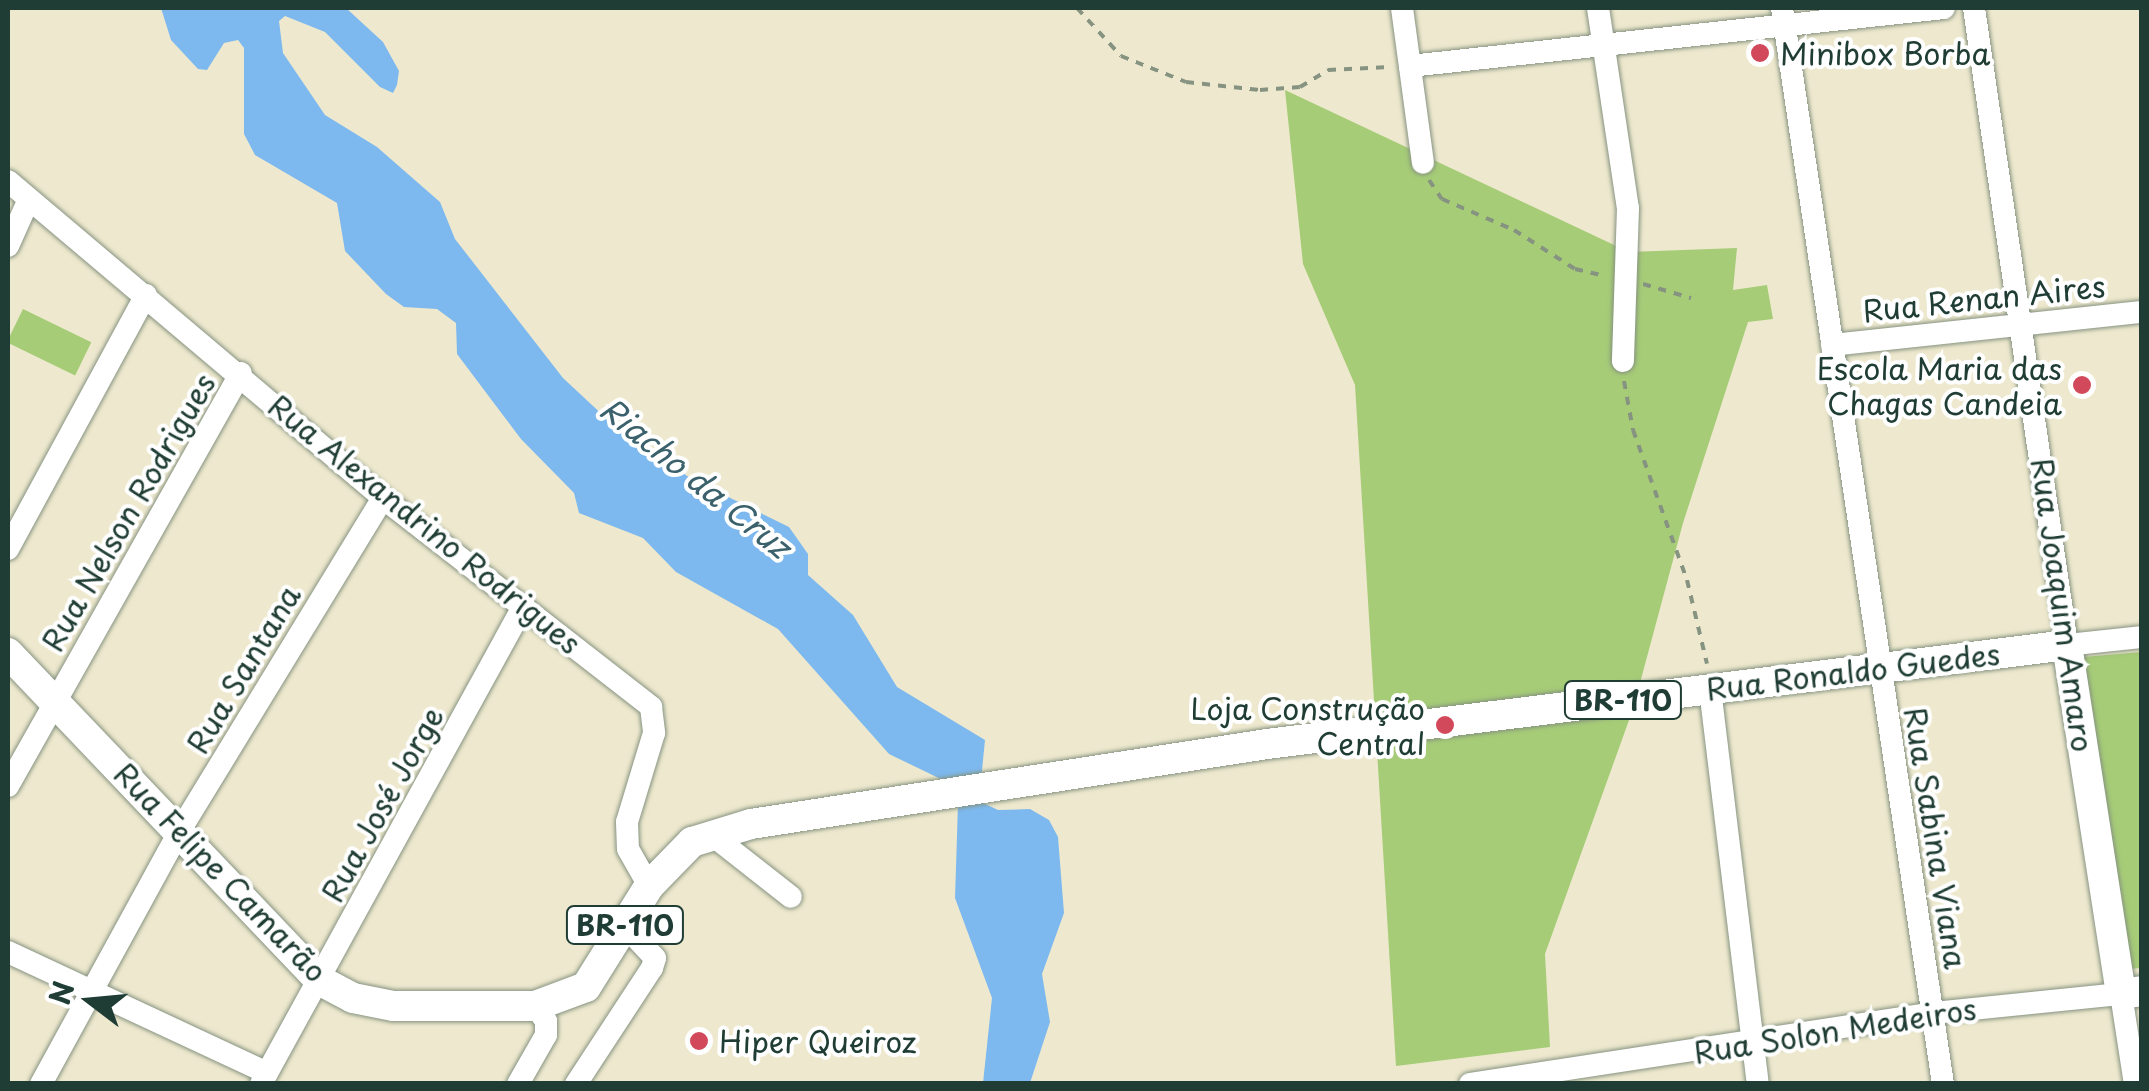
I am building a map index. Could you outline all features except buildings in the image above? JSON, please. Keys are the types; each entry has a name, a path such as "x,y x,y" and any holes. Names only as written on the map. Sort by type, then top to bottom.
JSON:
{"main road":[{"name":"Rua Ronaldo Guedes","path":"712,835 1268,744 2067,645"},
{"name":"Rua Joaquim Amaro","path":"2067,645 2131,992"},
{"name":"Rua Felipe Camarão","path":"8,652 319,980 353,998 392,1006 535,1006"},
{"name":"BR-110","path":"535,1006 586,986 650,886 692,842 712,835"}],"street":[{"path":"1402,8 1423,163"},
{"path":"1598,8 1628,208 1622,362"},
{"path":"1410,66 1605,46 1784,16 1944,8"},
{"name":"Rua Joaquim Amaro","path":"1974,8 2024,325 2067,645"},
{"name":"Rua Sabina Viana","path":"1784,16 1943,1084"},
{"name":"Rua Alexandrino Rodrigues","path":"8,182 241,373 383,498 650,707 654,733 626,822 628,849 650,886"},
{"path":"8,246 29,200"},
{"path":"8,548 146,295"},
{"name":"Rua Renan Aires","path":"1832,345 2142,312"},
{"name":"Rua Nelson Rodrigues","path":"8,786 241,373"},
{"name":"Rua Santana","path":"41,1084 178,832 383,498"},
{"name":"Rua José Jorge","path":"264,1078 524,605"},
{"name":"Rua Ronaldo Guedes","path":"2067,645 2142,637"},
{"path":"1710,689 1758,1084"},
{"path":"712,835 791,897"},
{"path":"576,1084 652,968 655,958 625,926"},
{"path":"8,952 264,1078"},
{"name":"Rua Joaquim Amaro","path":"2131,992 2134,1084"},
{"name":"Rua Solon Medeiros","path":"1470,1084 1590,1077 1752,1041 1933,1013 2131,992"},
{"path":"518,1084 546,1035 546,1022 535,1006"}],"path":[{"path":"1077,8 1121,56 1186,82 1300,87 1328,70 1410,66"},
{"path":"1423,163 1442,199 1514,230 1574,270 1692,298"},
{"path":"1622,362 1633,430 1687,580 1710,689"}],"green space":[{"path":"1285,90 1629,252 1737,248 1733,290 1767,285 1773,319 1748,322 1683,523 1633,709 1545,954 1550,1047 1396,1066 1355,385 1303,264"},
{"path":"23,309 91,342 75,376 8,343"},
{"path":"2141,652 2141,968 2130,969 2084,657"}],"water":[{"path":"161,8 346,8 383,42 399,71 397,85 393,93 380,87 325,32 285,16 279,21 283,53 325,115 377,147 440,202 455,239 563,378 607,419 690,478 789,527 808,554 808,575 853,615 897,687 985,740 979,801 998,810 1030,809 1049,820 1058,837 1064,913 1042,974 1050,1022 1030,1083 983,1083 992,998 955,898 958,804 949,783 889,754 778,629 676,572 643,538 579,513 574,493 521,439 457,354 456,323 437,309 404,307 386,294 345,251 337,203 255,155 244,134 244,48 238,40 224,43 207,70 198,69 171,40"}],"place":[{"name":"Minibox Borba","path":"1760,53"},
{"name":"Escola Maria das Chagas Candeia","path":"2082,385"},
{"name":"Loja Construção Central","path":"1445,725"},
{"name":"Hiper Queiroz","path":"699,1041"}],"water label":[{"name":"Riacho da Cruz","path":"696,477"}]}
